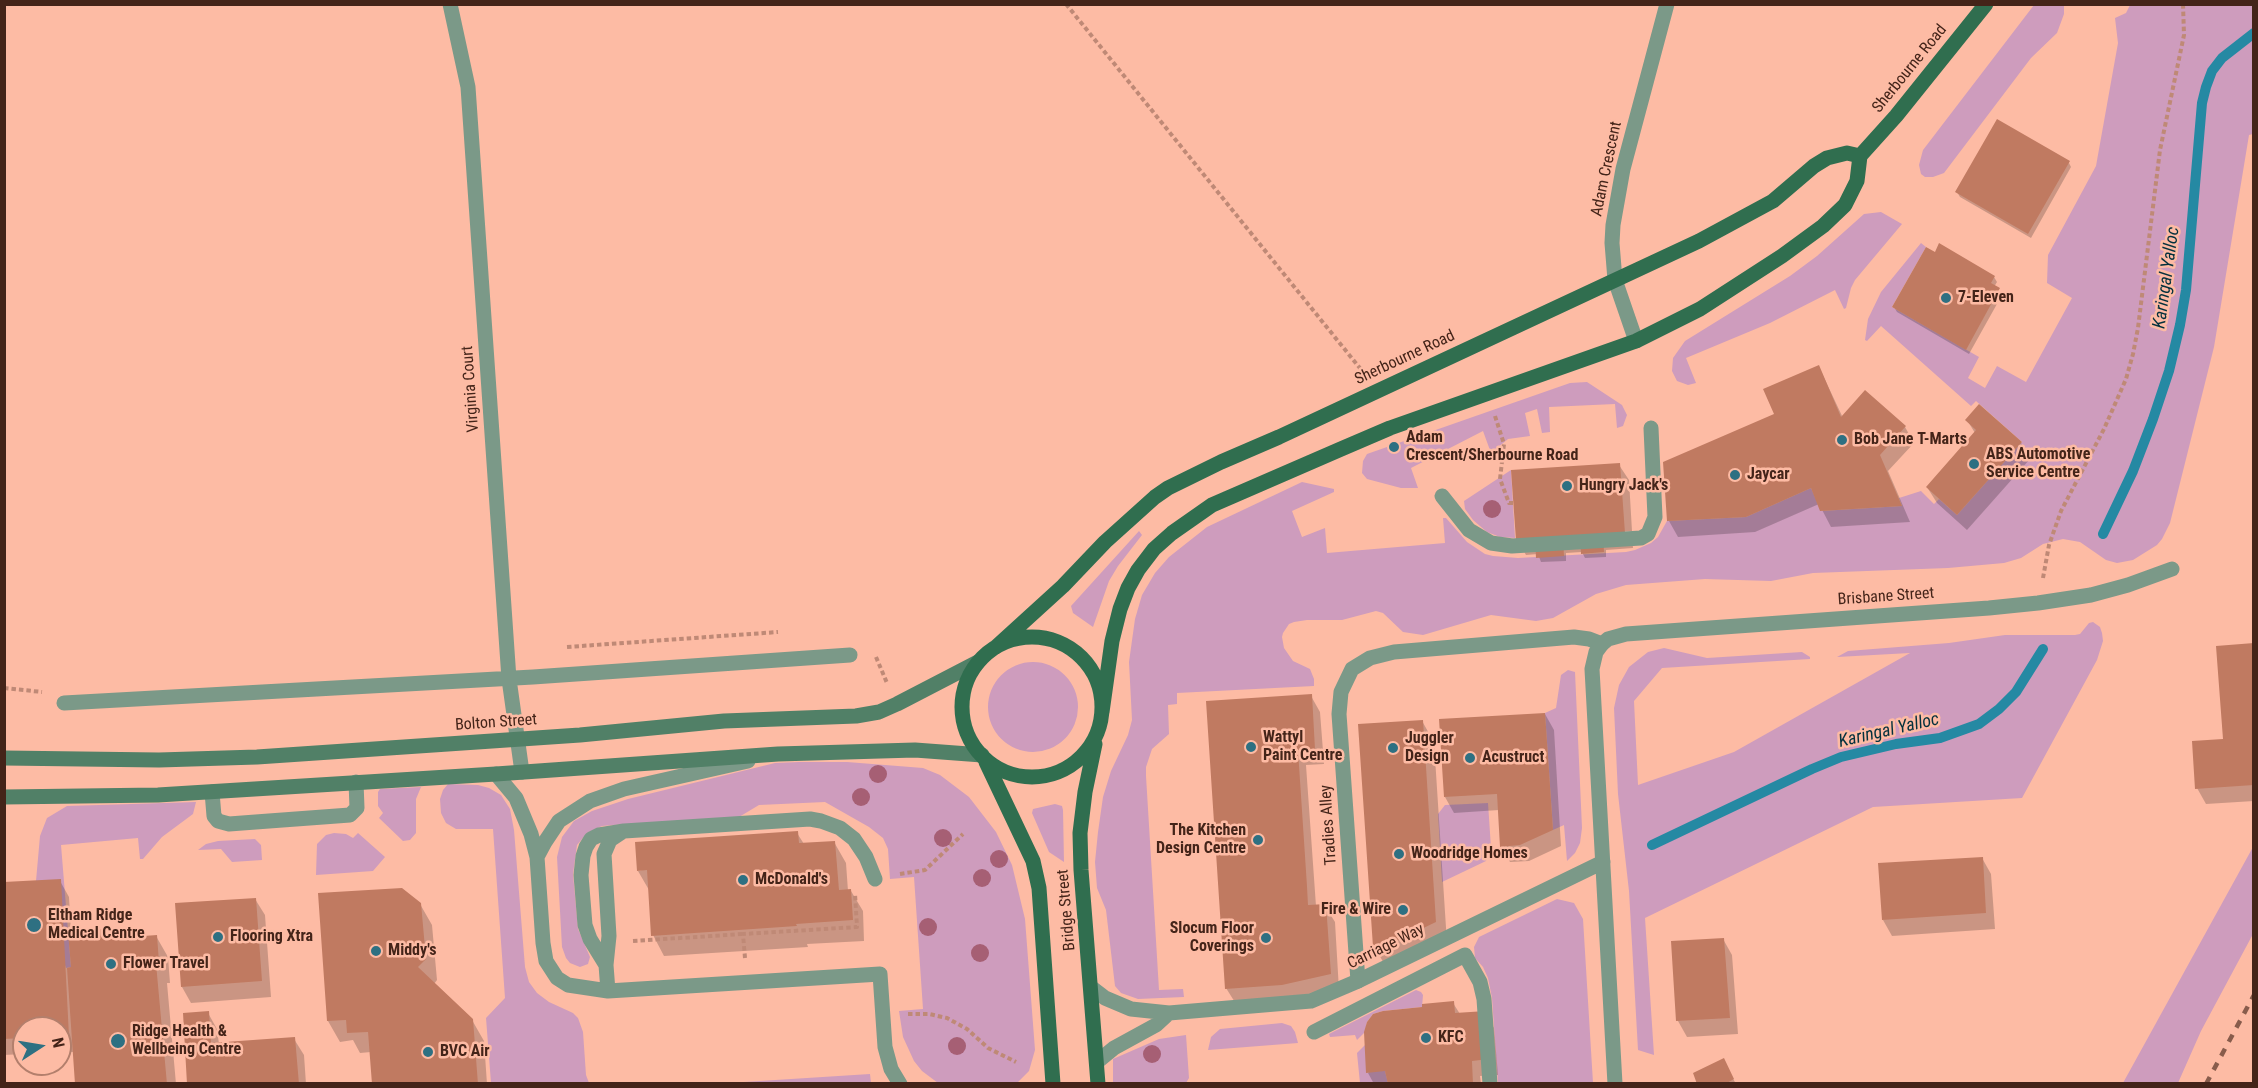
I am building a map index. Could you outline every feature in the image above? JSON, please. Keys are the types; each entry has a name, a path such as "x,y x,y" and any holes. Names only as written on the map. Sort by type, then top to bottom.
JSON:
{"main road":[{"name":"Sherbourne Road","path":"996,647 1063,586 1106,542 1168,488 1615,280 1760,209 1788,190 1814,166 1827,158 1846,153 1860,156 1896,116 1986,4"},
{"path":"1102,712 1101,693 1095,675 1084,659 1069,646 1043,637 1027,636 996,647 978,662 966,682 962,705 965,729 970,740 983,757 1001,771 1017,776 1041,777 1065,770 1084,755 1097,735 1102,712 1112,641 1128,588 1154,549 1191,518 1222,501 1390,428 1636,341 1700,309 1782,256 1823,226 1845,205 1853,193 1860,168 1860,156"},
{"name":"Bolton Street","path":"4,758 159,760 257,757 580,735 724,721 856,716 879,712 978,662"},
{"name":"Bridge Street","path":"1097,735 1085,792 1080,833 1098,1083"},
{"path":"4,797 96,797 212,792 778,754 915,750 983,757"},
{"name":"Bridge Street","path":"983,757 1032,861 1039,888 1053,1083"}],"street":[{"name":"Virginia Court","path":"450,4 468,87 509,679 522,772"},
{"name":"Adam Crescent","path":"1636,341 1615,280 1612,243 1617,199 1667,4"},
{"path":"1442,496 1469,530 1491,543 1512,546 1641,538 1648,534 1654,517 1651,428"},
{"name":"Brisbane Street","path":"1602,644 1616,636 1626,634 2038,603 2091,595 2122,587 2172,569"},
{"name":"Tradies Alley","path":"1358,981 1339,714 1341,692 1352,669 1370,658 1394,652 1574,638 1589,639 1602,644"},
{"path":"1602,644 1596,652 1592,669 1616,1083"},
{"path":"64,703 509,679 850,656"},
{"path":"537,857 560,821 590,801 624,789 778,754"},
{"path":"496,774 522,807 537,857 546,961 550,971 568,986 608,991 880,974 887,1056 900,1083"},
{"path":"212,792 214,816 218,821 223,823 279,821 350,815 357,808 356,782"},
{"path":"606,965 590,939 585,925 581,865 591,839 609,832 810,819 840,828 854,839 866,857 875,879"},
{"path":"608,991 606,965 609,943 604,854 610,840 624,831"},
{"name":"Carriage Way","path":"1092,988 1112,1001 1131,1009 1169,1013 1311,1001 1358,981 1603,862"},
{"path":"1454,934 1480,982 1484,999 1490,1083"},
{"path":"1314,1032 1465,956"},
{"path":"1097,1062 1114,1048 1156,1025 1169,1013"}],"path":[{"path":"1066,4 1349,357 1379,390"},
{"path":"2038,603 2055,526 2116,404 2133,354 2160,150 2184,35 2183,4"},
{"path":"1495,415 1504,444 1500,479 1509,503 1513,503"},
{"path":"609,943 857,927 854,886 875,879 924,870 963,834"},
{"path":"743,933 747,981"},
{"path":"882,1016 920,1014 947,1018 967,1029 988,1048 1016,1062"}],"shaded area":[{"path":"2034,5 2064,5 2064,14 2057,33 2031,58 1944,173 1925,177 1921,174 1919,165 1923,150"},
{"path":"2130,5 2253,5 2253,134 2249,135 2214,347 2170,523 2157,545 2133,560 2117,563 2106,560 2080,542 2063,539 2043,544 2021,558 2004,563 1948,568 1813,573 1771,581 1705,579 1626,585 1596,594 1553,618 1536,621 1491,615 1423,635 1403,632 1383,613 1376,611 1342,620 1307,620 1289,624 1282,637 1284,648 1293,661 1310,669 1314,686 1177,693 1177,704 1168,705 1169,734 1152,749 1146,767 1146,776 1159,990 1183,989 1184,997 1138,999 1121,993 1115,986 1106,910 1097,888 1095,862 1098,832 1103,797 1132,720 1129,662 1135,619 1142,595 1155,573 1169,557 1207,527 1302,482 1334,489 1334,492 1292,511 1302,537 1325,528 1327,553 1445,543 1443,518 1446,518 1467,542 1485,554 1493,556 1518,558 1626,552 1651,543 1658,537 1667,521 1746,517 1811,488 1821,511 1902,506 1899,498 1921,491 1934,504 1939,499 1957,515 2022,442 1976,401 1971,406 1881,326 1867,341 1865,340 1868,319 1881,292 1921,243 1926,247 1892,307 1979,357 1968,378 1985,388 1997,366 2026,382 2072,298 2047,283 2048,255 2096,166 2118,43 2115,18 2126,13"},
{"path":"1881,212 1902,224 1855,280 1846,308 1844,309 1835,290 1770,323 1686,358 1696,383 1688,385 1677,381 1672,371 1673,358 1685,341 1790,276 1817,256 1864,214"},
{"path":"1587,382 1622,405 1627,415 1623,426 1617,428 1615,404 1549,407 1550,432 1542,433 1537,409 1525,413 1530,436 1508,439 1491,453 1483,431 1411,468 1418,488 1401,488 1367,479 1362,473 1363,461 1367,454 1570,383"},
{"path":"1511,470 1515,538 1500,537 1487,532 1473,520 1465,509 1464,501"},
{"path":"1139,531 1142,535 1109,581 1093,627 1073,613 1071,606"},
{"path":"2093,622 2100,627 2103,641 2097,660 2022,798 1873,807 1645,918 1654,1055 1638,1050 1629,891 1618,794 1614,708 1619,685 1629,667 1648,652 1664,648 1707,658 1802,652 1810,657 1810,659 1662,668 1634,701 1638,785 1734,752 1910,653 1837,657 1848,651 1949,643 2005,635 2075,635 2080,634 2089,623"},
{"path":"1033,662 1050,666 1065,675 1074,690 1078,707 1074,724 1065,739 1050,748 1033,752 1016,748 1001,739 992,724 988,707 992,690 1001,675 1016,666"},
{"path":"1568,670 1575,672 1582,828 1580,843 1575,853 1567,861 1564,825 1553,830 1545,713 1556,708 1561,675"},
{"path":"847,762 923,768 940,775 969,797 996,832 1012,865 1025,919 1035,1050 1029,1071 1017,1083 938,1083 922,1071 914,1061 903,1037 899,1011 923,1009 914,877 890,879 888,849 883,838 869,827 825,802 759,805 739,817 602,826 587,833 577,845 573,874 578,929 590,957 588,964 580,967 570,963 566,958 562,947 557,857 562,837 574,821 592,811 628,799 775,763"},
{"path":"448,784 478,785 489,788 501,795 510,809 514,830 525,967 529,982 537,993 549,1002 573,1013 578,1018 583,1032 586,1075 589,1083 491,1083 486,1018 505,998 493,829 456,829 446,823 441,813 440,799"},
{"path":"421,787 416,799 416,833 410,840 403,841 379,818 383,813 378,806 378,792 380,789"},
{"path":"196,802 193,814 162,837 143,859 140,859 138,838 61,845 71,967 66,968 36,881 40,836 47,818 67,806"},
{"path":"1488,803 1491,848 1486,861 1442,882 1438,814 1445,805"},
{"path":"1055,804 1062,806 1063,810 1064,862 1049,852 1032,813 1033,809"},
{"path":"358,833 385,857 373,871 316,875 317,844 326,835 346,834 353,838"},
{"path":"255,839 261,845 262,860 232,862 221,849 198,850 206,844 218,841"},
{"path":"2253,847 2253,934 2201,1031 2178,1083 2123,1083"},
{"path":"1557,899 1574,903 1583,919 1593,1083 1498,1083 1492,998 1488,978 1483,967 1475,958 1474,947 1479,937"},
{"path":"1416,990 1423,995 1422,1007 1373,1014 1367,1022 1365,1032 1357,1040 1355,1035 1330,1037 1329,1034"},
{"path":"1282,1023 1291,1026 1298,1043 1208,1050 1211,1037 1220,1029"},
{"path":"1186,1035 1189,1078 1186,1083 1113,1083 1113,1059 1159,1039"},
{"path":"1365,1045 1385,1071 1388,1083 1360,1083 1357,1053"},
{"path":"870,1074 871,1083 728,1083"}],"building":[{"path":"1997,119 2070,161 2028,234 1955,192"},
{"name":"7-Eleven","path":"1939,243 1995,276 1991,283 2000,288 1966,350 1892,307 1926,247 1935,252"},
{"path":"1819,365 1841,417 1865,390 1906,426 1880,455 1902,506 1820,511 1811,488 1746,517 1667,521 1663,462 1774,414 1763,389"},
{"name":"ABS Automotive Service Centre","path":"1979,404 2022,442 1957,515 1926,487 1976,430 1965,420"},
{"name":"Hungry Jack's","path":"1620,463 1625,533 1603,534 1604,552 1581,554 1580,536 1563,536 1564,556 1536,558 1535,538 1516,540 1511,470"},
{"path":"2254,643 2254,785 2195,789 2192,741 2223,739 2216,646"},
{"path":"1312,694 1315,749 1298,750 1308,905 1326,904 1331,974 1282,985 1225,989 1206,701"},
{"path":"1545,713 1553,830 1520,845 1500,847 1497,794 1444,797 1439,719"},
{"path":"1423,720 1436,922 1386,946 1373,947 1358,724"},
{"name":"McDonald's","path":"798,831 799,843 835,841 839,890 851,889 853,920 651,936 647,870 637,871 635,842"},
{"path":"1983,857 1986,913 1882,920 1878,863"},
{"name":"Eltham Ridge Medical Centre","path":"61,879 68,1016 12,1016 12,1039 4,1039 4,882"},
{"path":"402,888 421,903 426,959 418,967 473,1019 478,1084 372,1084 368,1032 347,1033 346,1020 327,1021 318,893"},
{"name":"Flooring Xtra","path":"256,898 262,981 181,987 175,903"},
{"path":"130,927 131,937 157,935 159,962 156,963 167,1084 75,1084 67,968 71,967 68,932"},
{"path":"1724,938 1730,1018 1676,1021 1671,941"},
{"name":"KFC","path":"1454,1001 1455,1013 1486,1011 1489,1059 1472,1061 1473,1084 1388,1084 1385,1071 1366,1073 1364,1032 1373,1014 1422,1007 1422,1004"},
{"path":"209,1011 211,1043 295,1037 299,1084 187,1084 183,1013"},
{"path":"1724,1058 1734,1079 1725,1084 1697,1084 1693,1073"}],"waterway":[{"name":"Karingal Yalloc","path":"2103,534 2133,471 2153,419 2169,371 2180,325 2186,290 2202,103 2206,87 2212,71 2222,58 2254,33"},
{"name":"Karingal Yalloc","path":"1652,845 1841,757 1896,744 1940,738 1979,724 2016,692 2043,649"}],"railway":[{"path":"2206,1084 2254,995"}],"place":[{"name":"7-Eleven","path":"1946,298"},
{"name":"Bob Jane T-Marts","path":"1842,440"},
{"name":"Adam Crescent/Sherbourne Road","path":"1394,447"},
{"name":"ABS Automotive Service Centre","path":"1974,464"},
{"name":"Jaycar","path":"1735,475"},
{"name":"Hungry Jack's","path":"1567,486"},
{"name":"Wattyl Paint Centre","path":"1251,747"},
{"name":"Juggler Design","path":"1393,748"},
{"name":"Acustruct","path":"1470,758"},
{"name":"The Kitchen Design Centre","path":"1258,840"},
{"name":"Woodridge Homes","path":"1399,854"},
{"name":"McDonald's","path":"743,880"},
{"name":"Fire & Wire","path":"1403,910"},
{"name":"Eltham Ridge Medical Centre","path":"34,925"},
{"name":"Flooring Xtra","path":"218,937"},
{"name":"Slocum Floor Coverings","path":"1266,938"},
{"name":"Middy's","path":"376,951"},
{"name":"Flower Travel","path":"111,964"},
{"name":"KFC","path":"1426,1038"},
{"name":"Ridge Health & Wellbeing Centre","path":"118,1041"},
{"name":"BVC Air","path":"428,1052"}]}
